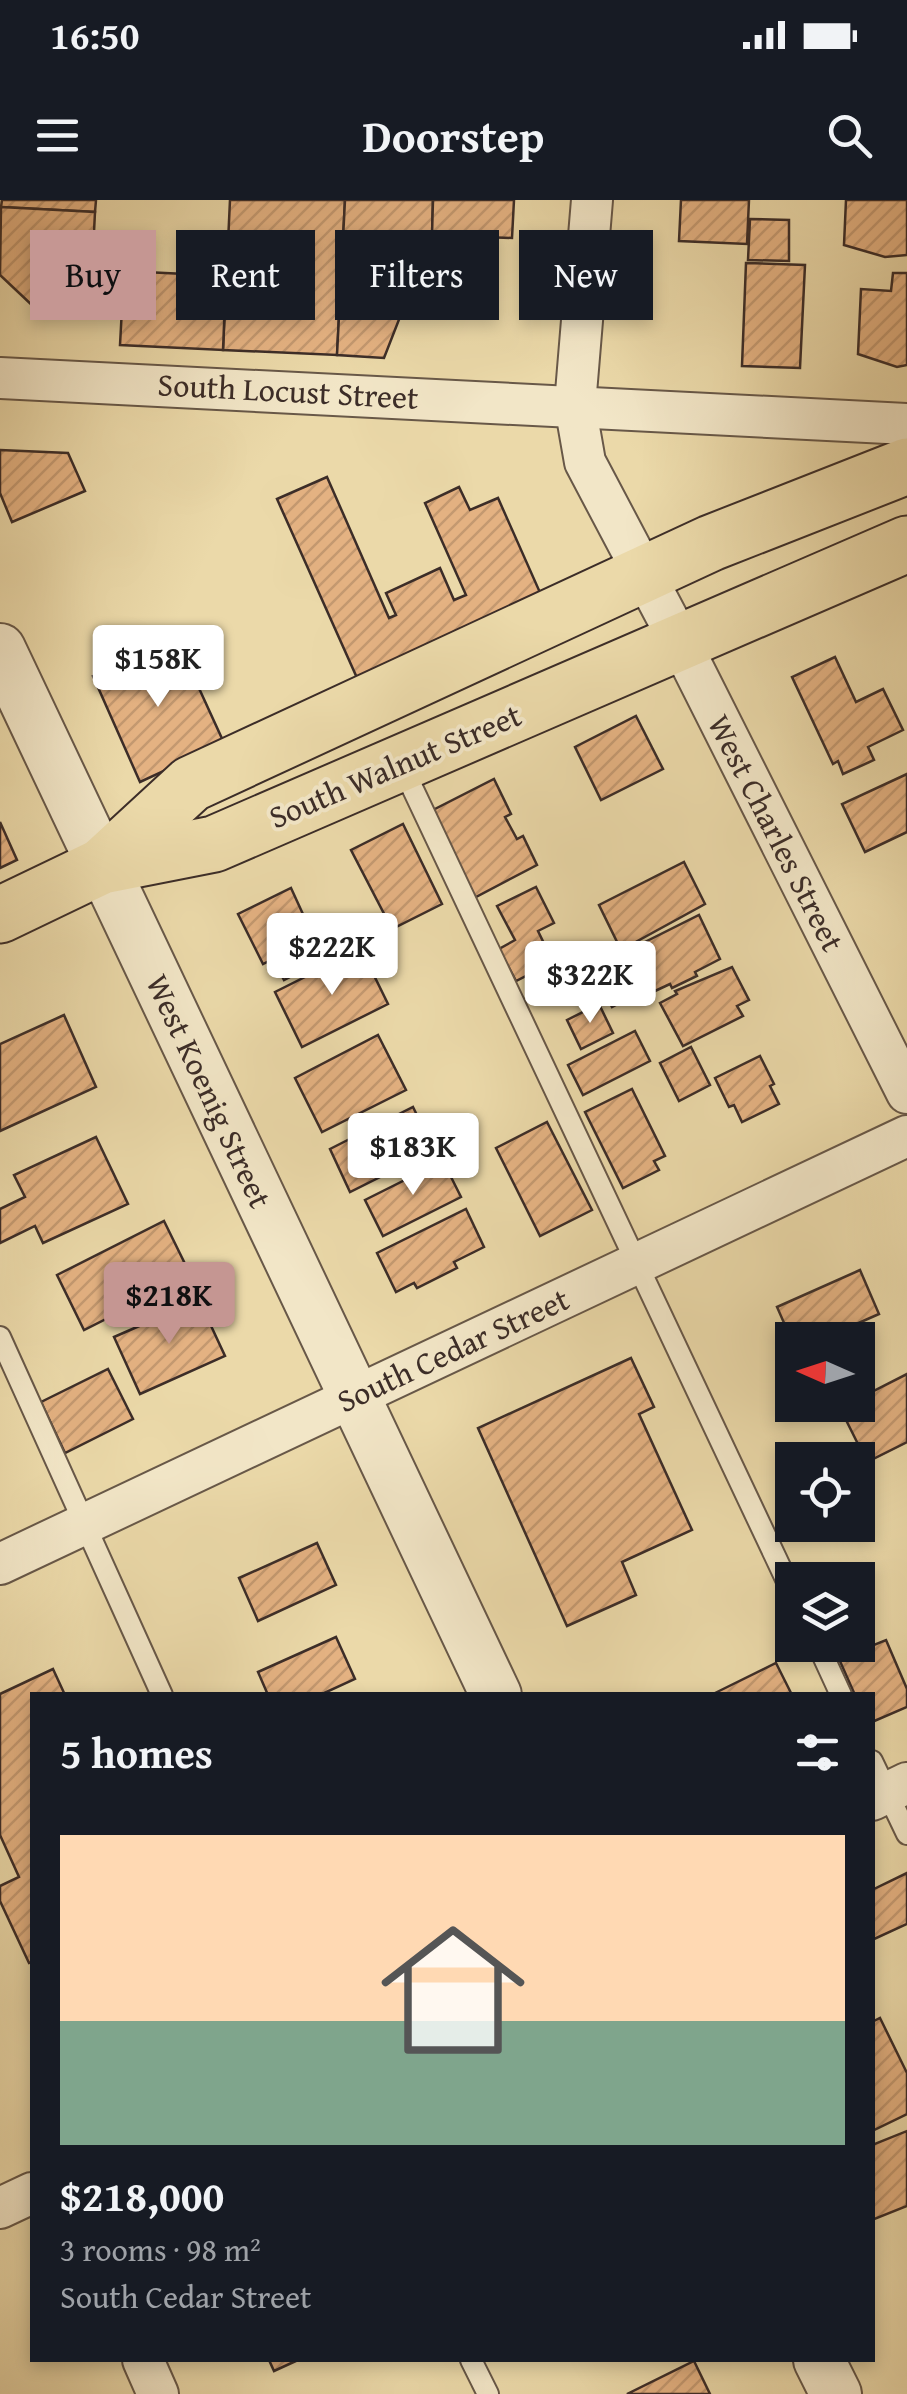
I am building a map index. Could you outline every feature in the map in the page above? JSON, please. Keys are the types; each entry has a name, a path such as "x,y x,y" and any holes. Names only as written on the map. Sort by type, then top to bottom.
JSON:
{"main road":[{"path":"642,574 907,466"},
{"path":"680,642 907,544"},
{"name":"South Walnut Street","path":"102,866 191,784 642,574"},
{"name":"South Walnut Street","path":"0,915 102,866 214,844 680,642"}],"street":[{"path":"575,405 592,200"},
{"name":"South Locust Street","path":"0,378 907,424"},
{"name":"West Charles Street","path":"575,405 584,462 680,642 907,1093"},
{"name":"West Koenig Street","path":"0,649 495,1692"},
{"name":"South Cedar Street","path":"0,1564 907,1136"},
{"path":"0,2208 30,2194"},
{"path":"144,2362 158,2394"},
{"path":"820,2362 836,2394"}],"lane":[{"path":"401,764 778,1562"},
{"path":"0,1338 161,1692"},
{"path":"826,1662 840,1692"},
{"path":"885,1784 907,1834"},
{"path":"472,2362 488,2394"}],"building":[{"path":"2,200 96,200 95,212 1,207"},
{"path":"230,200 345,200 343,230 335,230 337,355 223,350 224,320 315,320 315,230 229,230"},
{"path":"345,200 433,200 432,230 343,230"},
{"path":"433,200 514,200 512,238 499,238 499,230 432,230"},
{"path":"681,200 749,200 747,244 679,241"},
{"path":"846,200 907,200 907,255 885,257 844,245"},
{"path":"1,207 95,212 94,230 30,230 30,303 0,275"},
{"path":"750,219 789,220 789,261 748,260"},
{"path":"746,263 805,265 800,368 742,366"},
{"path":"156,273 176,274 176,320 224,320 223,350 120,345 121,320 156,320"},
{"path":"893,273 907,273 907,365 897,367 858,354 861,289 891,291"},
{"path":"339,320 399,320 384,358 337,355"},
{"path":"0,450 68,453 85,491 12,522 0,493"},
{"path":"327,477 389,618 396,615 386,593 440,568 454,600 466,595 425,503 459,487 470,510 498,498 546,606 362,689 277,499"},
{"path":"176,638 224,743 140,782 93,676"},
{"path":"835,657 856,702 883,689 903,730 868,747 874,760 843,774 838,761 833,764 792,677"},
{"path":"636,716 663,769 601,800 575,747"},
{"path":"907,774 907,832 865,852 842,804"},
{"path":"494,779 511,814 505,817 517,839 523,836 537,865 474,898 431,811"},
{"path":"0,822 17,860 0,868"},
{"path":"403,824 442,904 392,929 351,850"},
{"path":"684,862 705,904 621,950 599,905"},
{"path":"536,887 554,923 538,931 553,962 516,981 499,949 515,940 497,906"},
{"path":"291,888 318,947 310,951 301,937 315,964 284,980 273,959 263,964 238,914"},
{"path":"699,915 720,959 695,972 697,976 655,991 633,948"},
{"path":"361,949 388,1004 302,1047 275,992"},
{"path":"732,967 749,1000 737,1006 743,1016 683,1046 660,1003 677,994 675,991"},
{"path":"632,970 642,991 612,1007 601,985"},
{"path":"599,1004 613,1033 581,1049 567,1020"},
{"path":"64,1015 96,1087 0,1131 0,1044"},
{"path":"635,1031 650,1061 583,1095 568,1065"},
{"path":"378,1035 406,1090 322,1132 295,1078"},
{"path":"691,1047 710,1085 679,1101 660,1063"},
{"path":"760,1056 779,1104 742,1122 734,1105 729,1107 715,1078"},
{"path":"632,1089 665,1156 654,1161 659,1170 623,1188 585,1112"},
{"path":"413,1107 434,1150 350,1192 330,1149"},
{"path":"547,1122 592,1210 540,1236 496,1148"},
{"path":"96,1137 128,1204 43,1243 35,1226 0,1243 0,1209 25,1197 14,1175"},
{"path":"443,1161 461,1197 383,1236 365,1200"},
{"path":"466,1209 484,1247 454,1262 457,1268 417,1288 414,1283 396,1292 377,1253"},
{"path":"164,1221 191,1276 84,1330 57,1275"},
{"path":"860,1270 879,1314 861,1322 784,1322 777,1307"},
{"path":"199,1300 225,1356 140,1394 114,1337"},
{"path":"631,1358 654,1407 639,1414 692,1530 622,1562 636,1595 567,1626 478,1428"},
{"path":"108,1369 133,1419 65,1453 41,1402"},
{"path":"907,1374 907,1442 875,1458 875,1442 857,1442 847,1422 875,1422 875,1390"},
{"path":"317,1543 336,1585 258,1621 239,1578"},
{"path":"336,1637 355,1679 327,1692 267,1692 258,1672"},
{"path":"886,1640 907,1689 907,1707 875,1721 875,1692 854,1692 840,1662 875,1662 875,1644"},
{"path":"776,1663 790,1692 717,1692"},
{"path":"53,1669 64,1692 30,1692 29,1963 0,1901 0,1886 19,1877 0,1835 0,1694"},
{"path":"907,1873 907,1924 875,1939 875,1889"},
{"path":"880,2018 907,2073 907,2114 875,2130 875,2020"},
{"path":"907,2131 907,2206 875,2219 875,2144"},
{"path":"270,2362 294,2362 274,2371"},
{"path":"694,2362 710,2394 627,2394"}]}
